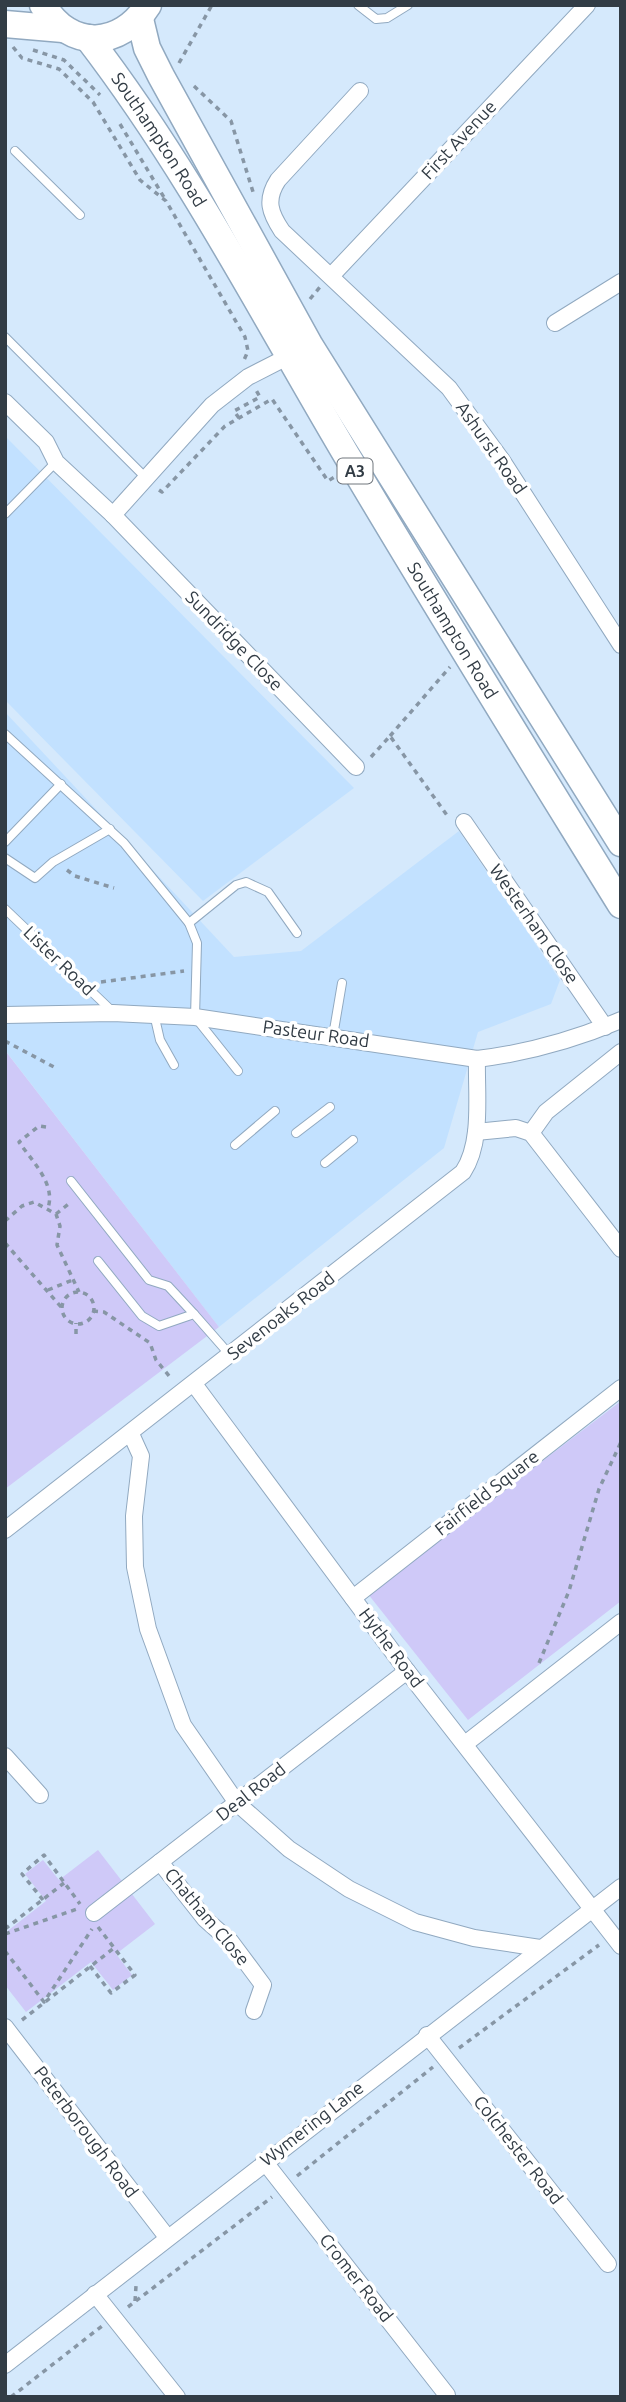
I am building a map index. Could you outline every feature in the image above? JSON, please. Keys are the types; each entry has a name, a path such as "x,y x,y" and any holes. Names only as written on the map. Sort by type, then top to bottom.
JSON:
{"main road":[{"path":"43,5 63,29"},
{"name":"A3","path":"7,37 63,29 88,38 107,38 125,31 144,12"},
{"name":"Southampton Road","path":"144,12 147,48 299,350 352,466 621,905"},
{"name":"Southampton Road","path":"88,38 138,103 621,843"}],"street":[{"name":"First Avenue","path":"332,275 587,5"},
{"name":"Ashurst Road","path":"360,91 284,173 270,193 271,214 282,231 332,275 449,388 501,459 621,645"},
{"path":"555,323 621,282"},
{"path":"113,515 212,405 248,377 299,350"},
{"name":"Sundridge Close","path":"5,402 46,442 56,463 113,515 356,767"},
{"name":"Westerham Close","path":"464,822 605,1027"},
{"name":"Pasteur Road","path":"5,1015 113,1013 195,1017 477,1059 517,1054 621,1020"},
{"path":"531,1133 546,1112 621,1052"},
{"name":"Sevenoaks Road","path":"5,1530 463,1172 471,1161 476,1132 477,1059"},
{"path":"476,1132 516,1128 531,1133 621,1249"},
{"name":"Hythe Road","path":"194,1384 407,1671 617,1941"},
{"name":"Fairfield Square","path":"353,1598 621,1388"},
{"path":"131,1434 141,1456 134,1516 135,1567 148,1629 183,1725 237,1803 299,1856 349,1889 415,1922 474,1938 540,1948"},
{"path":"465,1744 621,1622"},
{"name":"Deal Road","path":"91,1915 407,1671"},
{"path":"5,1756 40,1795"},
{"name":"Chatham Close","path":"160,1862 205,1919 231,1942 263,1985 254,2011"},
{"name":"Wymering Lane","path":"5,2365 621,1886"},
{"name":"Peterborough Road","path":"7,2029 167,2237"},
{"name":"Colchester Road","path":"427,2035 608,2264"},
{"name":"Cromer Road","path":"264,2161 447,2395"},
{"path":"95,2294 177,2397"}],"lane":[{"path":"358,5 376,19 387,18 408,5"},
{"path":"15,151 80,215"},
{"path":"5,337 147,479"},
{"path":"5,514 56,463"},
{"path":"5,734 110,830 188,923 197,943 195,1017 238,1072"},
{"path":"5,842 61,783"},
{"path":"5,858 35,878 53,862 110,830"},
{"path":"188,923 236,885 246,882 268,892 296,933"},
{"name":"Lister Road","path":"5,909 113,1013"},
{"path":"333,1036 342,983"},
{"path":"154,1014 160,1040 174,1065"},
{"path":"296,1133 330,1107"},
{"path":"235,1145 275,1111"},
{"path":"325,1163 354,1140"},
{"path":"71,1181 149,1280 168,1286 230,1355"},
{"path":"98,1261 142,1316 159,1326 194,1314"}],"path":[{"path":"175,69 212,5"},
{"path":"7,37 64,60 108,104"},
{"path":"7,37 22,58 59,69 93,102 140,180 166,201"},
{"path":"193,85 230,121 256,201"},
{"path":"114,115 245,337 248,351 241,367 260,397 234,411 239,418"},
{"path":"147,479 162,492 225,426 272,399 328,481 352,466"},
{"path":"356,767 368,760 465,650"},
{"path":"390,736 449,819 464,822"},
{"path":"67,870 75,876 114,888"},
{"path":"84,985 196,971"},
{"path":"5,1041 54,1067"},
{"path":"46,1127 39,1126 19,1142 49,1187 52,1198 48,1208"},
{"path":"56,1214 75,1199"},
{"path":"5,1221 22,1206 34,1202 56,1214 60,1226 57,1245 79,1292 90,1298 93,1311 89,1319 76,1323 64,1316 62,1308 5,1243"},
{"path":"47,1291 75,1279"},
{"path":"62,1308 67,1296 79,1292"},
{"path":"93,1311 104,1312 150,1343 156,1360 170,1377"},
{"path":"76,1323 76,1334"},
{"path":"525,1697 569,1591 599,1489 621,1442"},
{"path":"5,1931 64,1883"},
{"path":"5,1931 91,1915"},
{"path":"44,2002 91,1915"},
{"path":"11,2397 285,2187 345,2135 445,2058 617,1941"},
{"path":"7,2029 114,1948"},
{"path":"5,1951 44,2002"},
{"path":"135,2301 137,2260"}],"shaded area":[{"path":"5,436 354,788 203,901 5,700"},
{"path":"5,712 234,957 301,951 459,831 560,980 551,1004 478,1032 444,1148 219,1327 5,1050"},
{"path":"7,1053 219,1327 5,1489 5,1054"},
{"path":"621,1401 621,1601 468,1720 368,1594"},
{"path":"98,1850 155,1924 116,1954 132,1975 113,1990 91,1962 26,2012 5,1985 5,1933 46,1901 25,1874 43,1860 59,1880"}]}
